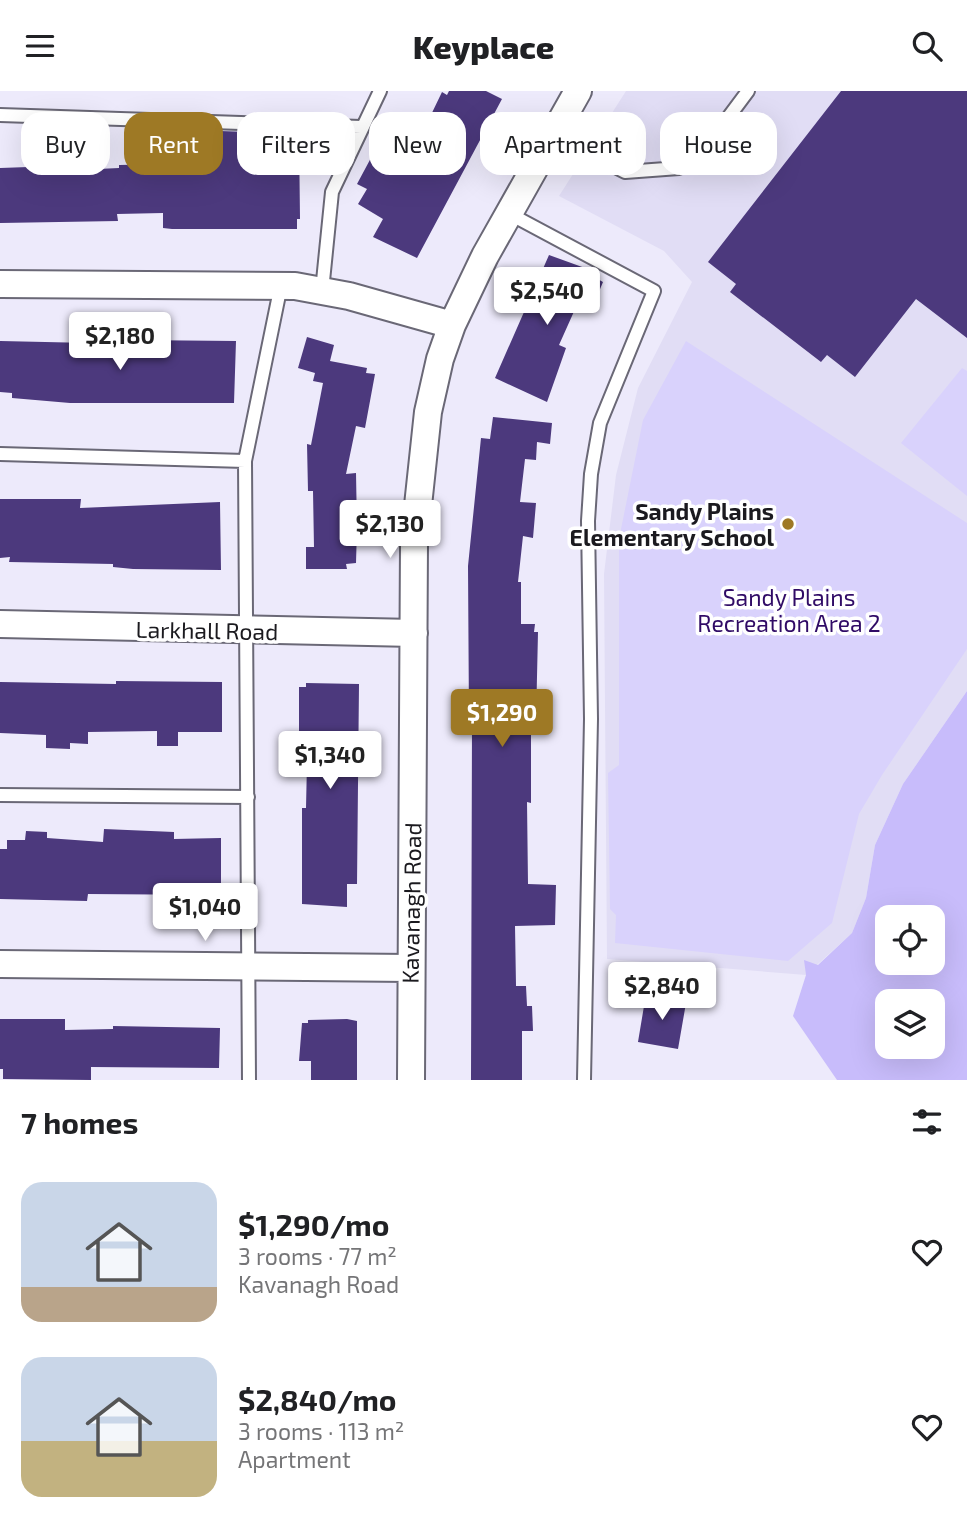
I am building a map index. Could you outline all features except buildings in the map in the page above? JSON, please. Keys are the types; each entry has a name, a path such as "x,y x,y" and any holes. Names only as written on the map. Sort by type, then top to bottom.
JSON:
{"street":[{"name":"Kavanagh Road","path":"566,112 578,91"},
{"name":"Kavanagh Road","path":"411,1080 414,543 428,412 440,359 452,325 529,175"},
{"path":"0,284 281,285 322,291 452,325"},
{"name":"Larkhall Road","path":"0,624 414,633"},
{"path":"0,964 410,968"}],"lane":[{"path":"322,291 332,192 380,91"},
{"path":"646,170 679,168 698,158 748,91"},
{"path":"0,115 361,127"},
{"path":"508,213 654,291 604,411 591,474 588,521 591,719 584,1080"},
{"path":"249,1080 246,968 246,461 281,285"},
{"path":"0,453 246,461"},
{"path":"0,795 248,797"}],"shaded area":[{"name":"Sandy Plains Elementary School","path":"626,91 967,91 967,691 903,784 875,845 866,898 852,933 806,975 607,959 604,574 616,475 638,388 692,282 664,251 559,196 572,175 646,175 646,112 613,112"},
{"path":"967,691 967,1080 837,1080 793,1016 806,975 804,960 818,965 852,933 866,898 875,845 903,784"}],"green space":[{"name":"Sandy Plains Recreation Area 2","path":"686,341 967,523 967,649 882,775 859,814 832,923 788,961 615,943 616,915 610,909 608,773 619,765 619,539 643,420"},
{"path":"962,368 967,371 967,496 901,443"}],"place":[{"name":"Sandy Plains Elementary School","path":"788,524"}]}
